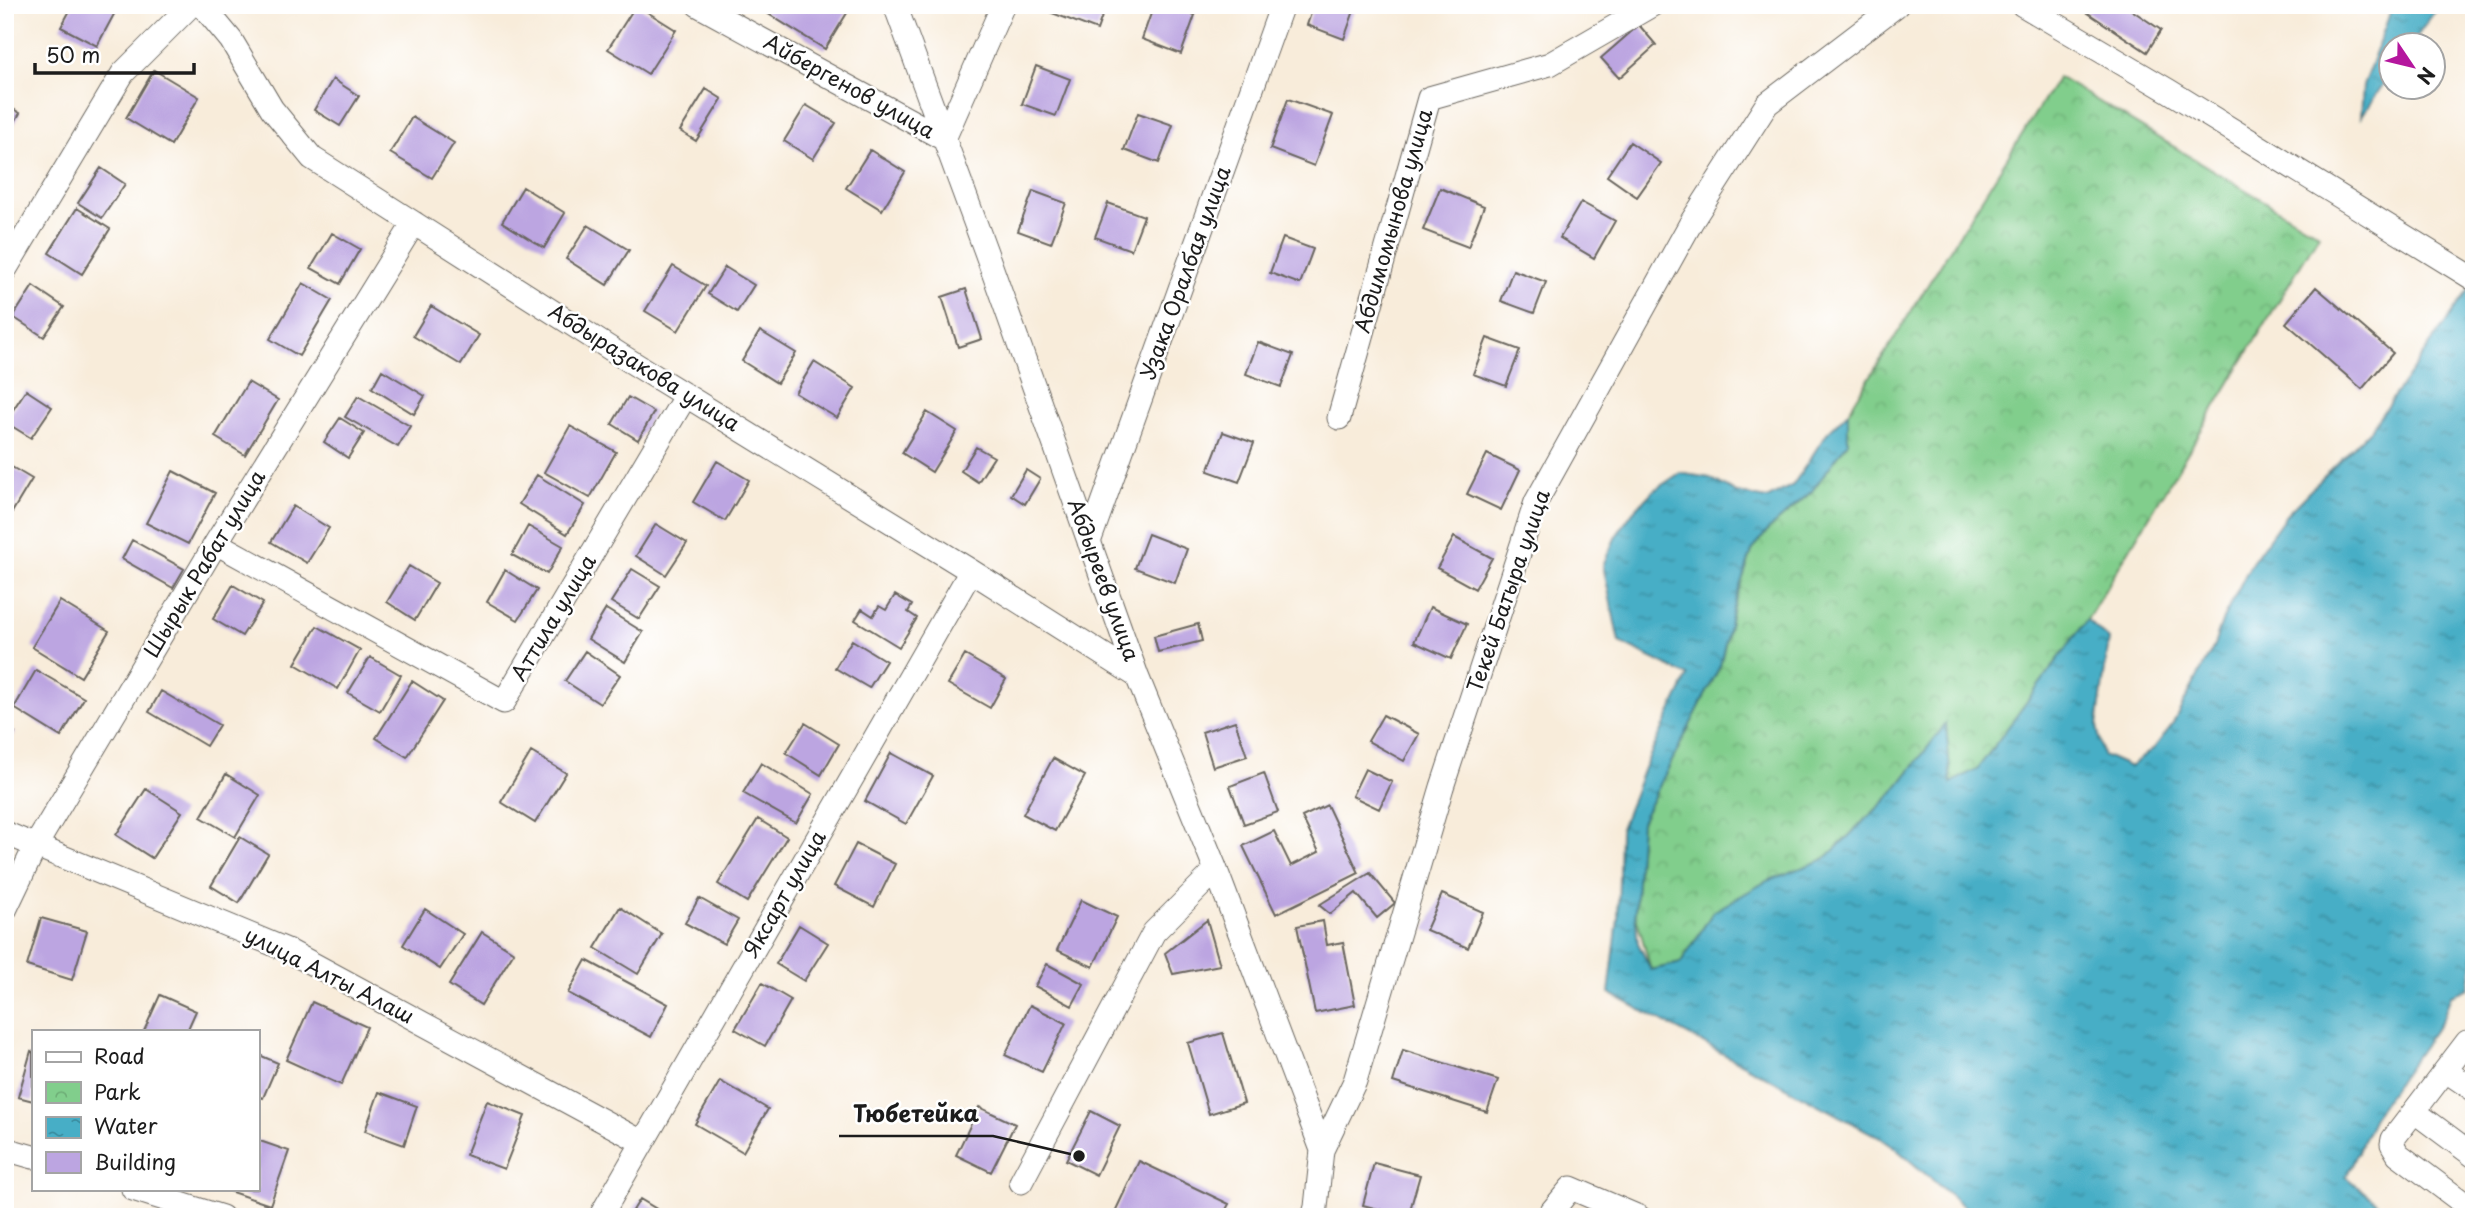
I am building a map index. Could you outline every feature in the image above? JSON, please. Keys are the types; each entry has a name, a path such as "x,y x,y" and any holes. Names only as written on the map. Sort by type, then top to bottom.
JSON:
{"street":[{"path":"5,270 14,234 123,73 191,5"},
{"name":"Абдыразакова улица","path":"202,5 231,40 272,109 312,158 1137,676"},
{"name":"Айбергенов улица","path":"698,5 944,139 1003,5"},
{"name":"Абдыреев улица","path":"895,5 1137,676 1216,870 1322,1150"},
{"name":"Узака Оралбая улица","path":"1089,542 1282,5"},
{"name":"Абдимомынова улица","path":"1339,418 1429,98 1550,64 1652,5"},
{"name":"Текей Батыра улица","path":"1322,1150 1355,1081 1442,787 1536,502 1692,221 1767,104 1897,5"},
{"path":"2023,5 2169,91 2467,275"},
{"name":"Шырык Рабат улица","path":"5,911 36,845 216,543 414,223"},
{"name":"Аттила улица","path":"216,543 504,702 686,395"},
{"name":"Яксарт улица","path":"600,1217 971,571"},
{"name":"улица Алты Алаш","path":"5,833 287,950 642,1142"},
{"path":"1021,1182 1154,932 1216,870"},
{"path":"2474,1041 2468,1042 2393,1139 2392,1144 2394,1150 2474,1210"},
{"path":"2446,1071 2474,1090"},
{"path":"2415,1112 2474,1156"},
{"path":"5,1149 32,1157"},
{"path":"1312,1217 1322,1150"},
{"path":"1547,1217 1571,1188 1639,1217"},
{"path":"136,1190 222,1217"}],"green space":[{"path":"2058,77 2319,234 2087,620 1978,768 1951,783 1946,725 1890,796 1825,859 1713,912 1681,963 1651,970 1635,912 1641,822 1720,666 1733,607 1752,551 1769,529 1812,491 1848,442 1848,412"}],"water":[{"path":"2393,5 2439,5 2420,32 2383,32"},
{"path":"2378,46 2378,92 2361,117 2363,86"},
{"path":"2474,282 2474,959 2469,988 2451,995 2443,1018 2376,1113 2346,1177 2394,1217 1976,1217 1888,1142 1609,993 1618,919 1620,831 1644,768 1688,676 1619,642 1603,565 1616,536 1633,512 1653,491 1680,473 1710,478 1737,493 1767,499 1793,485 1827,433 1848,412 1848,442 1812,491 1769,529 1752,551 1733,607 1720,666 1641,822 1635,912 1638,943 1651,970 1681,963 1713,912 1767,881 1825,859 1890,796 1946,724 1951,783 1978,768 2087,620 2109,640 2097,726 2103,755 2130,767 2154,748 2172,725 2213,648 2223,619 2251,564 2286,515 2371,429"}],"building":[{"path":"73,5 119,5 97,46 61,27"},
{"path":"636,5 676,30 648,74 608,49"},
{"path":"754,5 834,5 847,13 825,49"},
{"path":"1046,5 1106,5 1097,30 1044,10"},
{"path":"1154,5 1169,5 1195,15 1181,54 1142,39"},
{"path":"1314,5 1356,5 1344,39 1307,25"},
{"path":"2076,5 2124,5 2161,30 2147,52"},
{"path":"1639,25 1656,45 1619,78 1601,58"},
{"path":"1036,66 1070,79 1056,116 1022,104"},
{"path":"154,70 199,97 171,145 126,118"},
{"path":"333,79 359,96 340,126 314,110"},
{"path":"706,89 722,99 696,141 680,131"},
{"path":"1288,99 1333,115 1314,166 1270,149"},
{"path":"5,104 20,113 5,139"},
{"path":"806,105 836,123 813,159 784,141"},
{"path":"1138,113 1173,125 1159,163 1124,150"},
{"path":"412,117 454,143 432,178 390,153"},
{"path":"1630,142 1661,163 1637,197 1607,176"},
{"path":"870,150 905,172 882,210 846,188"},
{"path":"101,168 125,184 102,218 78,203"},
{"path":"523,187 565,213 544,248 502,222"},
{"path":"1440,188 1484,206 1468,247 1423,230"},
{"path":"1033,191 1066,203 1051,243 1018,231"},
{"path":"1581,202 1615,221 1594,258 1560,238"},
{"path":"1108,203 1144,216 1131,250 1095,237"},
{"path":"77,208 110,229 82,274 49,253"},
{"path":"588,225 629,250 607,285 566,259"},
{"path":"332,233 360,249 340,284 311,268"},
{"path":"1283,238 1313,249 1300,284 1270,273"},
{"path":"673,266 706,286 678,331 645,311"},
{"path":"725,267 754,285 737,312 708,294"},
{"path":"1513,270 1546,282 1534,313 1501,301"},
{"path":"303,283 332,300 299,356 270,339"},
{"path":"33,286 64,307 44,337 13,317"},
{"path":"2316,287 2393,353 2362,389 2286,323"},
{"path":"966,289 982,339 958,347 942,297"},
{"path":"431,306 479,335 461,365 413,336"},
{"path":"760,331 796,353 777,383 742,361"},
{"path":"1487,338 1520,350 1506,386 1473,374"},
{"path":"1258,342 1293,355 1281,387 1246,374"},
{"path":"814,362 855,388 837,418 795,393"},
{"path":"382,370 425,396 414,414 372,388"},
{"path":"248,382 278,400 245,455 215,437"},
{"path":"26,390 52,407 31,438 5,422"},
{"path":"358,396 410,426 398,447 345,417"},
{"path":"628,397 654,412 638,440 612,424"},
{"path":"927,412 957,431 932,472 902,453"},
{"path":"340,418 364,433 348,458 324,442"},
{"path":"570,426 616,452 590,498 544,472"},
{"path":"1223,432 1254,443 1239,482 1208,471"},
{"path":"976,447 994,457 978,482 961,471"},
{"path":"1487,454 1520,470 1501,510 1467,494"},
{"path":"717,461 749,480 725,521 693,502"},
{"path":"5,463 32,479 8,519 5,517"},
{"path":"1026,470 1040,479 1025,504 1011,495"},
{"path":"173,471 215,493 188,544 146,523"},
{"path":"537,475 585,505 567,534 519,504"},
{"path":"293,506 329,528 307,563 271,542"},
{"path":"656,524 687,543 666,575 636,556"},
{"path":"528,526 563,546 547,574 512,555"},
{"path":"1148,534 1187,549 1175,583 1135,568"},
{"path":"1454,537 1492,558 1475,589 1437,568"},
{"path":"132,540 184,569 173,588 122,559"},
{"path":"409,566 437,583 415,620 387,602"},
{"path":"632,569 660,586 639,619 611,602"},
{"path":"505,570 537,590 518,620 487,602"},
{"path":"233,585 263,603 242,636 213,619"},
{"path":"895,595 912,605 908,612 917,618 899,647 855,620 862,609 873,616 879,606 886,610"},
{"path":"60,601 109,631 81,677 32,647"},
{"path":"1430,607 1467,624 1451,659 1414,642"},
{"path":"606,609 643,632 625,662 588,639"},
{"path":"1198,624 1202,641 1158,652 1154,636"},
{"path":"317,626 360,650 338,689 295,664"},
{"path":"852,640 886,661 869,688 835,668"},
{"path":"585,651 620,675 600,704 565,681"},
{"path":"965,655 1006,679 990,708 948,684"},
{"path":"370,657 401,675 380,711 348,693"},
{"path":"36,670 84,698 61,737 14,708"},
{"path":"412,681 443,701 407,757 376,738"},
{"path":"161,691 219,725 206,746 149,712"},
{"path":"1383,715 1419,734 1404,761 1368,741"},
{"path":"1235,721 1247,756 1213,767 1202,732"},
{"path":"805,723 839,744 821,775 786,753"},
{"path":"5,727 15,733 5,748"},
{"path":"531,752 566,773 535,823 501,802"},
{"path":"891,753 933,776 906,824 865,801"},
{"path":"1053,758 1085,776 1055,831 1023,814"},
{"path":"761,763 813,794 796,823 743,793"},
{"path":"1365,769 1392,782 1379,809 1352,796"},
{"path":"1264,773 1278,812 1244,824 1230,786"},
{"path":"226,774 260,795 235,837 201,817"},
{"path":"146,789 182,812 152,858 116,835"},
{"path":"1327,805 1359,873 1276,914 1243,846 1274,831 1291,866 1319,852 1302,817"},
{"path":"758,819 787,837 747,902 718,884"},
{"path":"240,837 268,854 239,903 211,886"},
{"path":"856,844 895,864 874,907 834,886"},
{"path":"1370,873 1395,903 1377,918 1356,893 1330,914 1319,905"},
{"path":"1442,894 1483,912 1468,948 1426,930"},
{"path":"699,898 738,920 724,944 685,923"},
{"path":"1081,900 1117,917 1093,967 1057,950"},
{"path":"620,907 662,934 638,974 595,948"},
{"path":"425,909 463,934 440,969 403,945"},
{"path":"41,918 87,931 72,980 27,966"},
{"path":"1207,920 1220,965 1173,974 1165,953"},
{"path":"1323,921 1327,945 1343,942 1355,1005 1315,1013 1297,926"},
{"path":"799,925 828,943 804,981 776,964"},
{"path":"482,932 514,952 481,1005 449,985"},
{"path":"586,960 668,1004 651,1037 568,993"},
{"path":"1047,964 1084,984 1072,1006 1035,986"},
{"path":"762,983 791,1000 765,1046 735,1029"},
{"path":"160,995 196,1011 187,1030 144,1030"},
{"path":"312,1002 367,1027 341,1085 286,1060"},
{"path":"1030,1005 1066,1023 1042,1072 1005,1055"},
{"path":"1223,1033 1244,1103 1209,1114 1188,1043"},
{"path":"1403,1050 1498,1080 1487,1112 1393,1082"},
{"path":"31,1051 32,1101 18,1097"},
{"path":"259,1055 278,1063 263,1098 259,1097"},
{"path":"720,1081 768,1109 743,1152 695,1124"},
{"path":"379,1092 417,1106 404,1145 365,1131"},
{"path":"487,1101 525,1116 504,1169 466,1155"},
{"path":"979,1107 1015,1124 991,1172 956,1155"},
{"path":"1091,1111 1120,1126 1096,1175 1066,1160"},
{"path":"259,1141 289,1151 270,1205 226,1190 259,1190"},
{"path":"1139,1161 1229,1204 1222,1217 1113,1216"},
{"path":"1374,1163 1420,1175 1408,1217 1363,1205"},
{"path":"640,1199 663,1213 661,1217 629,1217"},
{"path":"388,1210 409,1216 409,1217 386,1217"}],"place":[{"name":"Тюбетейка","path":"1079,1156"}]}
